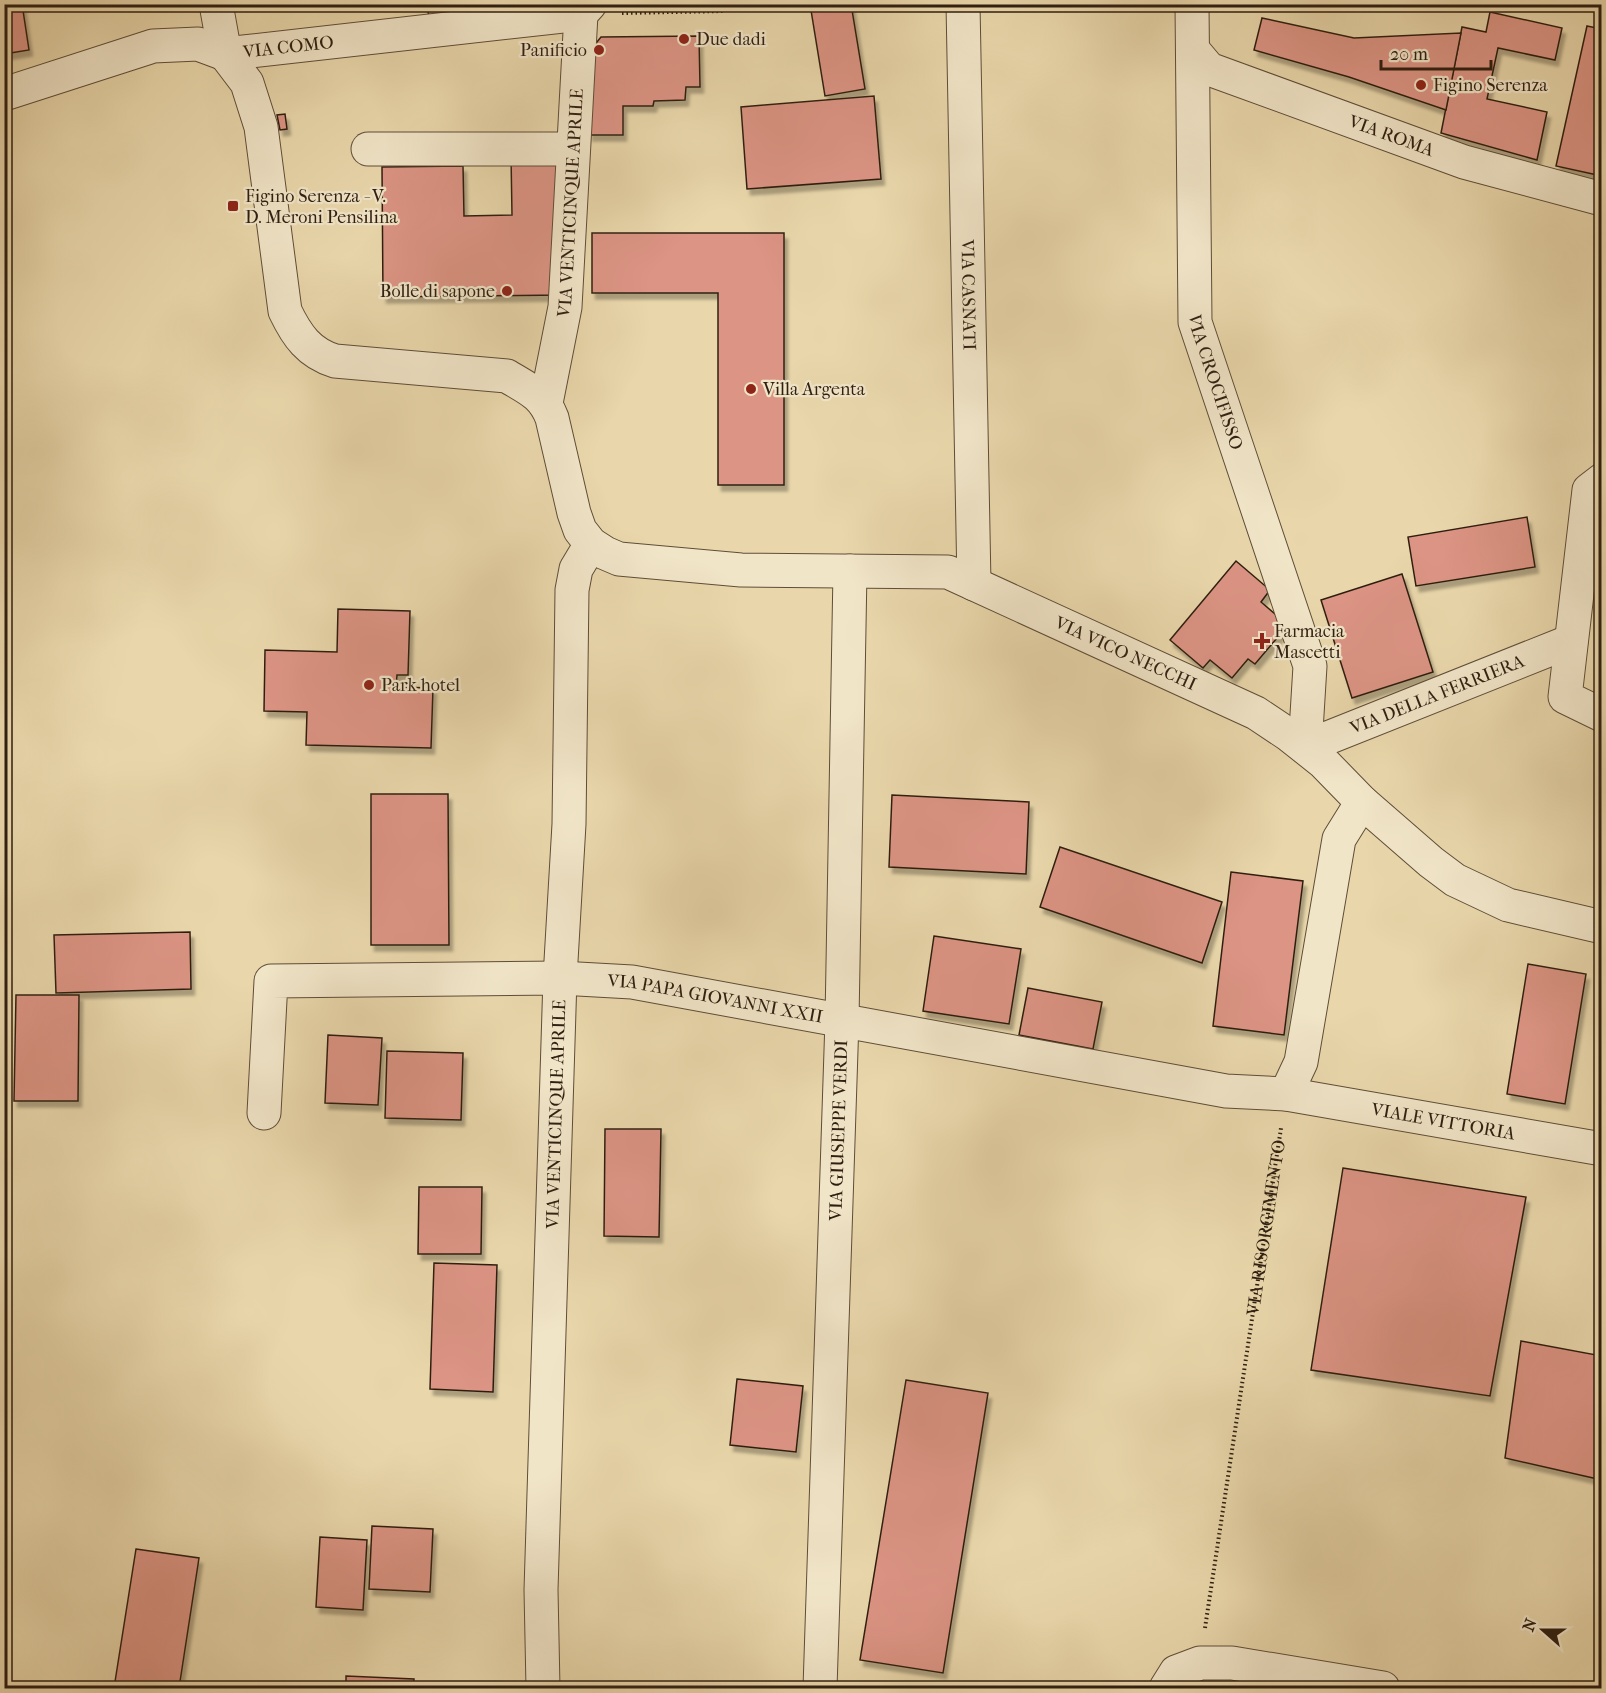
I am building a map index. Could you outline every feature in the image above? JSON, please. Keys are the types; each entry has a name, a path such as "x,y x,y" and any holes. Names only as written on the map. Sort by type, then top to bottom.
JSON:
{"street":[{"path":"216,4 225,54 247,83 261,127 285,311 293,328 319,356 335,361 507,376 529,389 546,403 552,418 574,513 580,530 591,544"},
{"name":"VIA CASNATI","path":"963,4 974,584"},
{"name":"VIA CROCIFISSO","path":"1192,4 1195,322 1310,666 1305,747"},
{"name":"VIA COMO","path":"4,94 153,46 198,44 225,54 585,9"},
{"name":"VIA VENTICINQUE APRILE","path":"546,403 565,307 573,149 585,9"},
{"name":"VIA ROMA","path":"1192,50 1209,69 1464,162 1602,199"},
{"path":"368,148 573,149"},
{"path":"1602,480 1589,490 1565,697 1602,715"},
{"name":"VIA VENTICINQUE APRILE","path":"543,1688 541,1590 561,978 569,824 572,590 576,569 591,544"},
{"name":"VIA VICO NECCHI","path":"591,544 619,559 741,570 948,572 1256,714 1323,762 1362,802 1455,880 1508,905 1602,927"},
{"name":"VIA GIUSEPPE VERDI","path":"820,1689 842,1020 850,571"},
{"name":"VIA DELLA FERRIERA","path":"1305,747 1571,641"},
{"path":"1286,1094 1301,1062 1339,839 1362,802"},
{"name":"VIA PAPA GIOVANNI XXII","path":"264,1113 271,981 561,978 632,982 1226,1091 1286,1094"},
{"name":"VIALE VITTORIA","path":"1286,1094 1602,1149"},
{"path":"1166,1689 1176,1672 1200,1663 1232,1663 1383,1689"}],"path":[{"path":"585,9 724,11 730,4"},
{"name":"VIA RISORGIMENTO","path":"1200,1663 1286,1094"}],"building":[{"path":"4,4 22,4 29,50 4,54"},
{"path":"426,4 562,4 431,24"},
{"path":"810,4 851,4 865,89 825,96"},
{"path":"1490,12 1562,28 1555,60 1498,48 1487,99 1547,112 1537,160 1441,133 1462,27 1486,32"},
{"path":"1262,18 1354,38 1461,33 1446,110 1349,77 1254,50"},
{"path":"1587,26 1602,29 1602,176 1556,166"},
{"path":"699,36 700,87 686,87 685,100 654,101 653,106 623,106 623,135 589,135 588,53 601,37"},
{"path":"874,96 881,179 747,189 741,107"},
{"path":"285,114 287,129 280,130 277,115"},
{"path":"561,155 562,295 383,297 382,167 463,166 464,216 512,215 511,156"},
{"name":"Villa Argenta","path":"592,233 784,233 784,485 718,485 718,293 592,293"},
{"path":"1527,517 1535,567 1416,586 1408,537"},
{"path":"1236,561 1270,590 1261,602 1288,625 1255,664 1248,659 1232,678 1210,660 1203,668 1170,640"},
{"path":"1402,574 1433,672 1352,698 1321,600"},
{"path":"338,609 410,611 408,675 397,675 396,687 433,688 431,748 306,745 307,712 264,711 265,650 337,652"},
{"path":"1602,663 1602,694 1598,694"},
{"path":"371,794 448,794 449,945 371,945"},
{"path":"892,795 1029,802 1026,874 889,867"},
{"path":"1060,847 1222,902 1202,963 1040,907"},
{"path":"1231,872 1303,881 1284,1035 1213,1026"},
{"path":"190,932 191,989 56,993 54,935"},
{"path":"934,936 1021,949 1009,1024 923,1011"},
{"path":"1528,964 1586,974 1565,1104 1507,1094"},
{"path":"1028,988 1102,1002 1093,1049 1019,1035"},
{"path":"16,995 79,995 78,1101 14,1101"},
{"path":"328,1035 382,1038 378,1105 325,1103"},
{"path":"387,1051 463,1053 461,1120 385,1118"},
{"path":"605,1129 661,1129 659,1237 604,1236"},
{"path":"1343,1168 1526,1197 1490,1396 1311,1370"},
{"path":"419,1187 482,1187 481,1254 418,1254"},
{"path":"434,1263 497,1265 493,1392 430,1389"},
{"path":"1521,1341 1602,1356 1602,1480 1505,1458"},
{"path":"737,1379 803,1386 796,1452 730,1445"},
{"path":"906,1380 988,1393 943,1673 860,1660"},
{"path":"372,1526 433,1529 430,1592 369,1589"},
{"path":"320,1537 367,1540 363,1610 316,1607"},
{"path":"136,1549 199,1558 179,1688 114,1688"},
{"path":"346,1676 414,1679 413,1688 346,1688"}],"place":[{"name":"Due dadi","path":"684,39"},
{"name":"Panificio","path":"599,50"},
{"name":"Figino Serenza","path":"1421,85"},
{"name":"Figino Serenza - V. D. Meroni Pensilina","path":"233,206"},
{"name":"Bolle di sapone","path":"507,291"},
{"name":"Villa Argenta","path":"751,389"},
{"name":"Farmacia Mascetti","path":"1262,641"},
{"name":"Park hotel","path":"369,685"}]}
